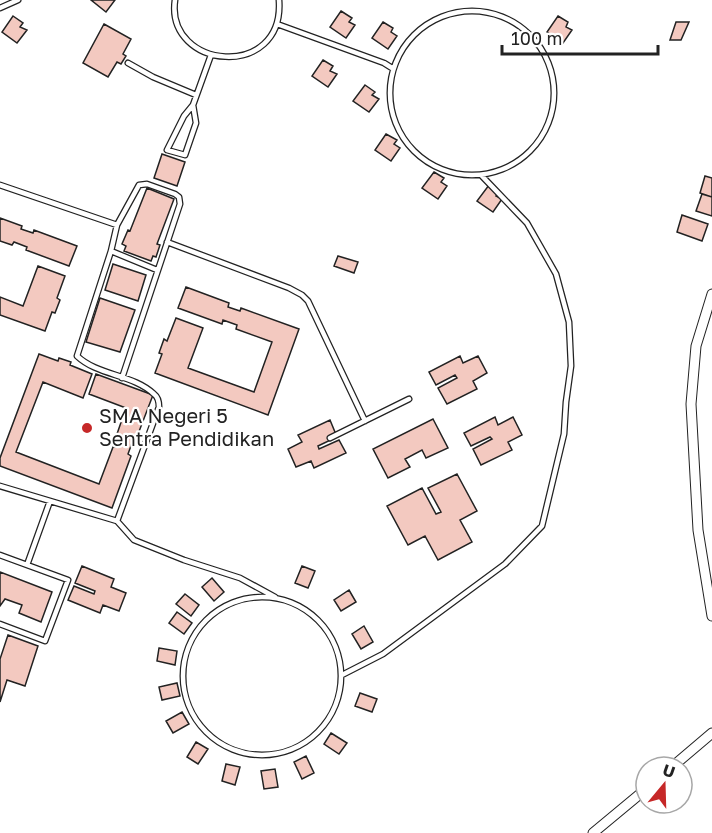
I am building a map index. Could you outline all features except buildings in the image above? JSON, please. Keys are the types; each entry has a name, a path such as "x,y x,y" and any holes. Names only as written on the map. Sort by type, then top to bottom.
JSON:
{"street":[{"path":"712,294 696,346 691,404 698,530 712,616"},
{"path":"686,755 712,733"},
{"path":"593,833 634,799"}],"lane":[{"path":"0,8 18,0"},
{"path":"175,0 177,21 184,35 196,47 211,55 226,58 242,56 257,49 269,38 277,24 279,0"},
{"path":"471,11 492,13 511,21 528,33 542,48 551,67 555,87 553,114 542,138 525,158 502,171 481,175 449,173 425,162 406,144 393,120 389,94 393,68 401,49 414,33 431,21 450,13 471,11"},
{"path":"277,24 393,68"},
{"path":"193,105 196,123 185,155 167,150 184,116 193,105 211,55"},
{"path":"128,63 153,77 196,95"},
{"path":"342,675 383,654 495,571 513,557 542,525 564,434 571,366 569,322 556,274 527,223 481,175"},
{"path":"117,522 159,407 159,400 155,394 139,385 83,362 76,356 111,251 117,225 139,185 147,184 175,194 180,200 122,378"},
{"path":"0,185 117,225"},
{"path":"167,242 302,295 308,302 365,421"},
{"path":"111,251 157,270"},
{"path":"330,438 409,399"},
{"path":"0,486 117,522 134,540 184,560 240,578 304,608 324,626 337,649 342,675 338,701 327,723 308,741 285,753 259,756 234,750 212,737 195,718 185,694 183,668 190,643 205,621 227,605 252,597 279,598"},
{"path":"27,565 50,501"},
{"path":"0,555 68,580 45,641 0,624"}],"place":[{"name":"SMA Negeri 5 Sentra Pendidikan","path":"87,428"}]}
